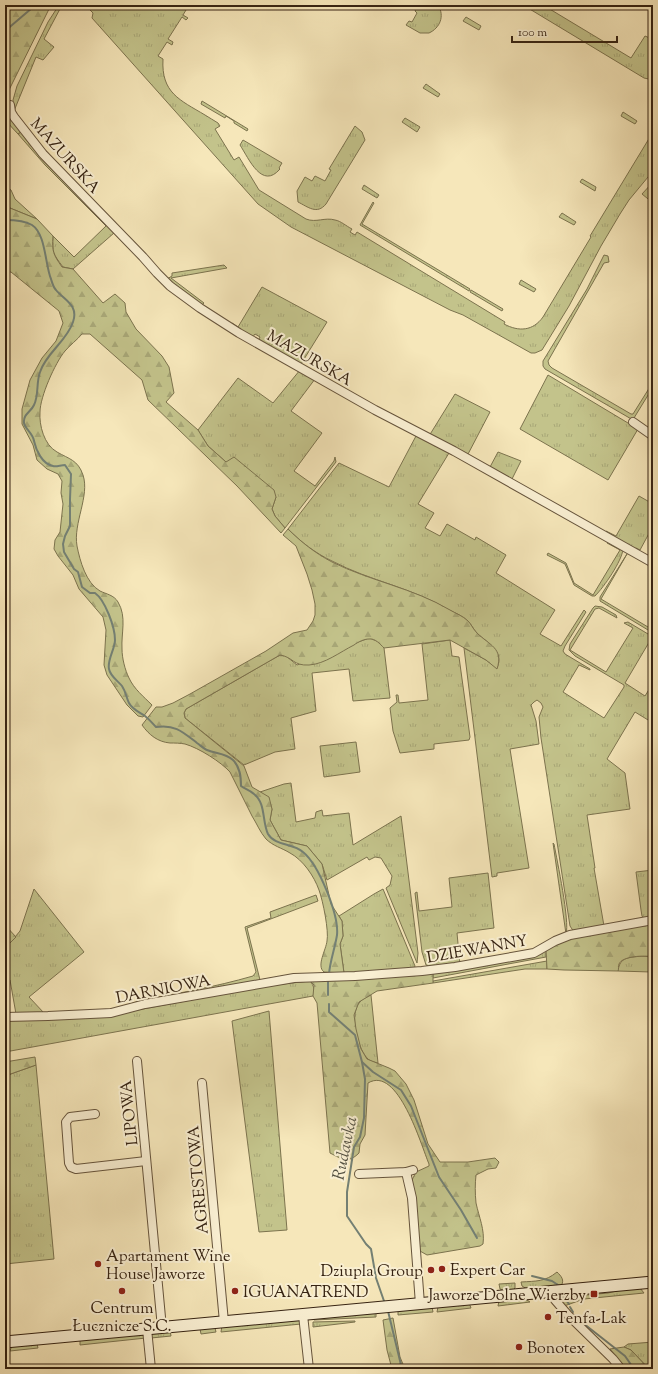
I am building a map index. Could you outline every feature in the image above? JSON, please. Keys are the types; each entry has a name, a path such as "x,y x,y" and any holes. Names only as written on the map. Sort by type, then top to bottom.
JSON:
{"main road":[{"path":"5,1342 653,1282"}],"street":[{"name":"MAZURSKA","path":"10,105 14,117 43,154 163,280 200,308 239,333 362,403 454,451 653,563"},
{"path":"633,422 653,436"},
{"name":"DZIEWANNY","path":"325,976 422,971 482,963 534,953 555,941 570,935 653,920"},
{"name":"DARNIOWA","path":"5,1017 111,1012 145,1004 262,982 325,976"},
{"name":"LIPOWA","path":"137,1061 162,1328"},
{"name":"AGRESTOWA","path":"202,1083 224,1322"},
{"name":"LIPOWA","path":"94,1114 70,1118 66,1122 69,1163 71,1167 76,1169 146,1161"},
{"path":"359,1174 410,1171 420,1304"},
{"path":"554,1291 555,1300 621,1369"},
{"path":"303,1314 309,1369"},
{"path":"147,1329 151,1369"}],"green space":[{"path":"5,5 51,5 9,90 5,105"},
{"path":"59,5 63,6 61,7 44,39 54,47 43,60 36,57 14,111 13,100 17,86 48,22"},
{"path":"85,5 189,5 183,15 188,18 186,20 182,17 168,39 173,42 172,45 167,42 158,56 163,59 165,80 169,88 180,100 218,123 220,126 215,129 234,160 239,157 259,190 306,219 331,219 341,222 352,229 350,232 355,235 357,232 505,322 504,324 510,327 525,329 535,325 543,317 653,132 653,171 629,200 620,214 569,306 542,350 531,353 463,315 450,310 291,227 258,204 92,18 93,13"},
{"path":"418,5 438,5 440,9 441,17 439,25 429,33 420,33 406,25 409,21 412,22 417,13 415,11"},
{"path":"523,5 543,5 631,58 645,36 652,39 653,38 653,80 644,78"},
{"path":"466,17 481,26 479,30 463,21"},
{"path":"426,84 440,94 438,97 423,88"},
{"path":"202,101 248,129 247,131 226,116 225,118 201,104"},
{"path":"623,112 637,121 635,124 621,116"},
{"path":"5,114 22,131 18,134 5,120"},
{"path":"405,118 420,127 417,132 402,122"},
{"path":"355,126 362,132 365,140 326,204 316,210 298,202 297,191 305,177 312,181 315,176 325,181 331,170 329,169"},
{"path":"22,131 142,262 114,233 73,269 63,267 54,253 53,236 74,257 106,226 45,165 18,134"},
{"path":"243,140 282,163 279,168 280,169 273,175 267,176 262,174 252,164 240,145"},
{"path":"582,179 596,187 595,191 580,182"},
{"path":"653,182 653,203 642,194"},
{"path":"364,185 379,195 377,198 362,189"},
{"path":"5,186 11,190 15,199 37,219 5,206"},
{"path":"373,202 374,203 362,224 470,289 469,291 360,225"},
{"path":"5,206 37,219 53,236 54,253 62,267 73,269 103,303 115,294 125,303 126,312 136,329 162,356 169,367 174,393 166,402 198,430 208,446 226,462 234,457 274,490 276,497 272,509 275,516 285,528 281,533 237,486 148,400 142,380 90,334 82,334 61,356 42,398 40,423 43,434 52,449 76,463 83,475 85,483 83,501 76,537 78,552 84,571 91,583 100,591 114,598 121,608 123,619 122,653 125,668 129,678 139,693 152,705 143,717 138,716 127,705 107,675 104,665 106,630 103,617 79,589 73,575 54,549 55,540 60,532 63,504 61,493 62,481 58,474 47,469 37,460 33,445 22,424 22,409 30,380 42,358 56,341 63,323 59,311 11,272 5,272"},
{"path":"562,213 576,222 574,225 559,217"},
{"path":"604,255 608,256 609,262 604,263 548,361 552,368 631,414 633,414 653,382 653,387 634,418 642,424 545,369 543,366 543,361 587,289"},
{"path":"224,265 227,268 171,278 204,303 201,306 167,279 172,276 172,273"},
{"path":"521,280 536,289 534,292 519,284"},
{"path":"262,287 327,322 301,364 258,341 260,337 255,334 252,338 230,325 232,323 238,327"},
{"path":"471,290 503,309 502,311 470,292"},
{"path":"300,370 315,379 291,411 322,433 294,471 315,486 334,461 335,457 336,462 285,528 275,516 272,509 276,497 226,462 208,446 198,430 238,378 273,403"},
{"path":"548,375 638,429 608,480 520,429"},
{"path":"455,394 490,412 467,456 429,436"},
{"path":"404,428 459,458 449,453 418,504 434,513 425,528 440,536 447,524 475,540 476,537 506,555 496,573 555,610 540,634 561,646 584,610 586,612 563,651 565,654 590,670 579,665 563,692 604,718 624,687 624,685 575,656 569,650 570,644 595,606 602,607 616,615 617,618 599,608 595,609 570,650 606,672 633,628 624,623 628,622 653,637 653,640 651,639 625,683 645,696 653,683 653,723 635,712 607,759 625,773 630,809 587,815 604,926 574,932 570,926 541,738 539,717 543,707 541,703 537,700 531,705 536,721 539,744 510,749 529,868 497,873 497,876 492,877 464,648 497,668 499,658 495,649 477,633 468,621 461,616 421,596 361,574 332,561 308,547 288,529 339,463 389,487 416,436 403,429"},
{"path":"498,452 521,461 512,479 490,467"},
{"path":"639,496 653,504 653,526 640,550 636,548 634,549 605,533 606,531 616,536"},
{"path":"288,529 308,547 332,562 346,569 436,602 461,616 468,621 477,633 494,648 499,656 497,669 486,660 450,640 384,648 375,640 367,639 327,660 315,664 304,665 296,663 280,655 186,709 184,713 185,718 244,766 252,787 269,797 272,809 270,820 281,840 307,846 322,864 331,904 342,921 343,936 340,944 344,973 324,972 321,966 327,941 327,930 322,901 314,879 308,869 295,856 266,839 260,831 230,772 215,760 197,749 185,744 158,740 142,725 156,707 162,707 173,703 266,651 293,633 307,630 315,615 315,604 307,574 296,546 283,535"},
{"path":"609,540 623,549 622,554 612,574 595,596 592,596 574,585 565,564 547,555 548,553 566,563 574,583 593,595 620,550 607,543"},
{"path":"627,554 601,599 653,630 653,633 600,601 600,597"},
{"path":"369,638 379,642 384,648 390,698 353,701 349,669 312,673 316,711 291,718 295,749 275,752 244,765 185,718 184,713 186,709 280,655 286,656 297,665"},
{"path":"450,640 452,656 459,657 470,737 469,740 434,744 434,749 400,753 393,731 390,708 397,702 396,695 398,695 399,703 428,700 422,644"},
{"path":"356,742 360,772 324,777 320,746"},
{"path":"291,783 296,822 315,818 316,812 322,810 323,816 349,813 353,845 401,816 418,953 417,963 386,888 390,885 392,876 381,858 375,857 369,860 367,857 327,880 322,864 307,846 281,840 270,820 272,809 260,792"},
{"path":"553,843 565,904 567,927 566,934"},
{"path":"653,870 653,918 644,919 642,916 636,872"},
{"path":"488,873 494,928 457,933 460,965 426,965 422,952 415,893 417,892 419,911 452,907 449,878"},
{"path":"34,889 84,952 29,997 44,1013 16,1014 10,980 5,980 5,938 10,943 20,931"},
{"path":"383,889 415,966 414,969 344,973 340,944 343,936 342,921 339,916"},
{"path":"316,895 318,901 247,928 260,980 278,977 137,1003 136,1001 210,987 253,976 256,972 245,927 271,918 270,912"},
{"path":"653,922 653,957 640,956 624,959 619,964 618,971 547,969 546,950 559,941"},
{"path":"5,925 16,937 10,943 5,938"},
{"path":"546,950 546,957 433,978 433,972"},
{"path":"641,956 653,957 653,974 651,972 618,971 623,960"},
{"path":"547,961 547,969 525,969 433,983 433,981"},
{"path":"433,972 433,983 377,991 359,1002 354,1015 361,1049 367,1059 395,1071 406,1084 414,1100 428,1144 440,1162 468,1162 495,1158 499,1162 496,1168 488,1169 476,1175 476,1203 482,1229 483,1244 480,1246 427,1255 420,1251 418,1247 411,1182 416,1172 429,1166 429,1164 407,1110 389,1085 379,1081 368,1083 365,1135 360,1144 359,1153 352,1158 342,1159 330,1153 317,1003 313,996 314,985 310,981"},
{"path":"310,981 314,988 313,996 5,1052 5,1019 111,1015 265,986"},
{"path":"371,995 378,1063 369,1060 363,1053 357,1038 355,1022 357,1007 362,1000"},
{"path":"269,1011 287,1230 259,1232 232,1021"},
{"path":"35,1057 36,1065 5,1076 5,1062"},
{"path":"36,1065 54,1259 5,1264 5,1076"},
{"path":"557,1272 563,1280 561,1286 527,1289 522,1286 521,1282 536,1281 548,1278"},
{"path":"515,1283 515,1288 513,1290 505,1291 500,1289 499,1284"},
{"path":"640,1288 644,1293 584,1299 564,1306 561,1305 558,1296 608,1293 625,1289"},
{"path":"524,1298 530,1302 498,1306 499,1301"},
{"path":"469,1303 471,1308 437,1312 438,1307"},
{"path":"432,1307 433,1312 398,1315 398,1311"},
{"path":"376,1312 376,1317 314,1320 314,1318"},
{"path":"393,1318 400,1357 405,1369 392,1369 387,1350 383,1320"},
{"path":"300,1320 301,1324 221,1332 222,1325"},
{"path":"313,1322 355,1322 313,1327"},
{"path":"215,1328 216,1332 201,1334 200,1329"},
{"path":"170,1330 171,1336 151,1338 152,1332"},
{"path":"144,1334 146,1338 80,1345 80,1340"},
{"path":"653,1342 653,1369 649,1369 631,1350 624,1347 628,1344"},
{"path":"37,1344 38,1348 10,1351 12,1345"},
{"path":"624,1347 631,1350 649,1369 626,1369 610,1349"},
{"path":"613,1365 616,1369 572,1369"}],"waterway":[{"name":"Rudawka","path":"5,31 32,8 32,5"},
{"name":"Rudawka","path":"5,220 26,222 37,229 43,242 53,286 59,294 70,303 74,311 73,322 70,329 43,365 39,376 36,401 26,415 24,423 43,460 49,465 53,466 65,465 71,474 70,526 63,544 64,552 74,569 78,572 82,587 90,593 95,593 99,596 109,614 115,635 114,647 109,662 110,672 122,686 130,705 156,727 163,726 174,728 187,735 206,749 227,756 233,760 240,772 241,786 258,798 260,802 266,829 271,838 280,843 299,849 309,858 327,891 337,926 337,935 329,974"},
{"name":"Rudawka","path":"328,979 328,995"},
{"name":"Rudawka","path":"329,1004 329,1012 355,1035 362,1062 365,1079 364,1118 360,1137 354,1147 347,1192 347,1216 371,1249 376,1278 384,1301"},
{"path":"362,1062 373,1072 401,1090 411,1106 439,1177 461,1210 477,1238"},
{"path":"532,1276 552,1281 558,1285"},
{"path":"562,1295 569,1304"},
{"path":"570,1307 573,1312"},
{"name":"Rudawka","path":"388,1311 402,1369"},
{"path":"579,1320 625,1356 634,1369"}],"place":[{"name":"Apartament Wine House Jaworze","path":"98,1264"},
{"name":"Expert Car","path":"442,1269"},
{"name":"Dziupla Group","path":"431,1270"},
{"name":"Centrum Łucznicze S.C.","path":"122,1291"},
{"name":"IGUANATREND","path":"235,1291"},
{"name":"Jaworze Dolne Wierzby","path":"594,1294"},
{"name":"Tenfa-Lak","path":"548,1317"},
{"name":"Bonotex","path":"519,1347"}]}
